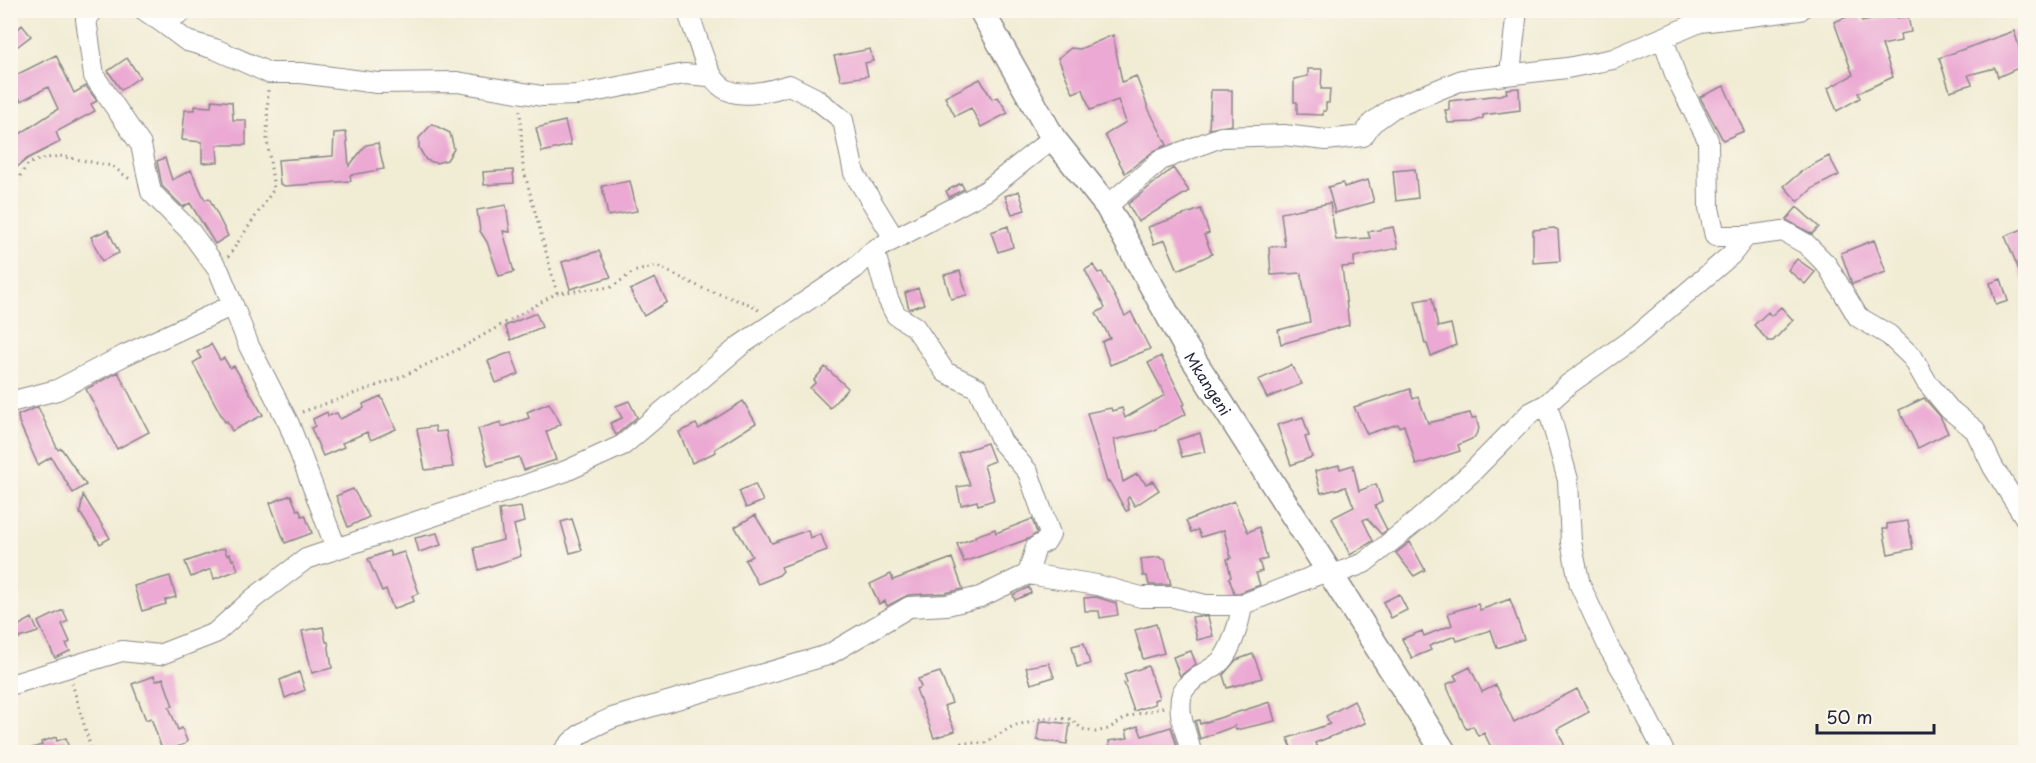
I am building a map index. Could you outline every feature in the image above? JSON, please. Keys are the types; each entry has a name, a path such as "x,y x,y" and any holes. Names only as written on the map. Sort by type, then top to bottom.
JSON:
{"street":[{"path":"94,10 86,19 94,76 141,145 151,192 189,230 219,271 249,346 287,420 336,548"},
{"path":"144,10 187,41 215,49 269,73 301,73 377,83 457,82 521,93 578,95 684,74 709,76"},
{"path":"163,23 184,10"},
{"path":"687,10 709,76 726,90 741,95 766,92 789,85 815,99 843,120 854,172 894,238"},
{"name":"Mkangeni","path":"981,10 1053,138 1107,206 1185,346 1444,753"},
{"path":"1509,73 1517,10"},
{"path":"1107,206 1161,160 1221,136 1284,135 1326,140 1363,136 1372,123 1393,108 1462,80 1567,68 1613,58 1700,22 1800,10"},
{"path":"1663,38 1676,77 1708,140 1709,208 1715,236 1746,236 1783,231 1806,244 1827,265 1858,317 1889,335 1913,358 1926,381 1949,409 1975,430 1993,467 2025,519"},
{"path":"10,685 122,651 159,655 216,633 254,598 306,559 566,471 623,445 741,345 854,269 874,250 894,238 933,221 986,191 1053,138"},
{"path":"563,753 571,741 589,728 612,718 828,655 909,608 947,605 980,597 1028,574 1097,585 1141,597 1174,597 1205,605 1241,606 1364,562 1418,520 1471,473 1530,413 1547,404 1569,384 1635,337 1731,255 1746,236"},
{"path":"874,250 888,299 896,315 915,327 945,372 978,388 1002,442 1028,472 1050,534 1036,547 1028,574"},
{"path":"10,402 57,390 125,355 233,305"},
{"path":"1547,404 1568,480 1571,542 1580,585 1609,648 1664,753"},
{"path":"1191,753 1179,716 1181,697 1184,689 1223,659 1242,617 1241,606"}],"path":[{"path":"219,271 274,189 267,140 269,73"},
{"path":"521,93 519,117 523,167 557,293"},
{"path":"10,191 28,164 60,156 112,166 151,192"},
{"path":"287,420 313,407 340,400 401,377 469,344 557,293 612,286 633,272 657,266 704,289 752,305 771,324"},
{"path":"68,667 92,753"},
{"path":"932,753 962,743 985,743 1013,726 1044,718 1071,719 1083,729 1102,730 1127,717 1156,711 1173,704 1181,697"}],"building":[{"path":"1859,12 1862,22 1896,15 1897,18 1908,16 1911,32 1900,34 1901,41 1882,45 1893,77 1858,93 1860,98 1837,111 1828,88 1853,75 1834,22"},
{"path":"10,22 18,29 22,25 31,36 10,52"},
{"path":"2014,31 2025,65 1998,77 1995,68 1968,75 1972,84 1950,91 1939,58"},
{"path":"1113,35 1122,82 1136,76 1149,110 1167,145 1154,151 1125,173 1105,135 1126,122 1118,100 1090,110 1083,89 1073,93 1058,58 1071,48 1080,49"},
{"path":"870,49 873,61 865,63 868,76 841,80 834,56"},
{"path":"56,55 74,93 86,86 97,101 91,104 95,111 56,132 60,142 27,159 10,173 10,119 20,134 58,109 48,87 21,101 15,91 10,93 10,78"},
{"path":"127,58 140,77 121,90 108,71"},
{"path":"1308,69 1322,69 1321,89 1330,89 1329,103 1326,103 1326,111 1323,111 1323,115 1297,114 1297,102 1294,102 1294,79 1308,76"},
{"path":"980,79 992,99 998,97 1008,113 981,127 971,108 955,116 945,97"},
{"path":"1724,86 1744,131 1723,140 1700,97"},
{"path":"1519,88 1520,110 1483,115 1483,118 1473,122 1448,123 1445,110 1449,110 1449,101 1500,95 1507,93 1506,89"},
{"path":"1211,90 1232,90 1232,125 1209,129"},
{"path":"212,100 232,102 233,120 246,120 246,145 217,145 218,162 202,163 202,142 182,140 185,110 195,110 195,106 211,107"},
{"path":"565,121 571,145 542,152 536,128"},
{"path":"432,124 450,133 454,149 447,160 436,163 426,160 419,148 419,138"},
{"path":"346,132 349,166 366,145 378,143 384,169 350,175 351,181 285,186 280,184 278,160 333,156 334,133"},
{"path":"1829,156 1839,175 1813,188 1798,202 1784,186 1803,170"},
{"path":"165,158 172,180 191,170 205,200 209,198 228,236 215,244 190,203 183,207 162,186 157,161"},
{"path":"1173,168 1189,191 1138,222 1128,204"},
{"path":"1415,169 1418,198 1396,201 1393,171"},
{"path":"513,170 514,183 484,185 483,172"},
{"path":"1368,180 1374,202 1335,213 1328,187 1343,183 1344,187"},
{"path":"630,181 637,211 608,216 602,186"},
{"path":"961,183 964,189 949,197 946,191"},
{"path":"1019,191 1025,210 1012,214 1005,196"},
{"path":"1330,203 1336,240 1370,238 1368,232 1393,227 1398,248 1354,257 1354,266 1342,267 1349,325 1281,344 1278,330 1310,322 1301,273 1271,275 1269,247 1285,246 1281,213"},
{"path":"506,205 510,232 503,231 514,272 499,276 487,242 480,231 477,210"},
{"path":"1797,207 1819,227 1812,234 1786,220"},
{"path":"1201,209 1209,233 1204,235 1212,254 1178,270 1165,240 1154,244 1148,227"},
{"path":"1008,226 1013,247 998,252 991,232"},
{"path":"1554,228 1558,230 1560,261 1533,263 1533,230"},
{"path":"2025,228 2025,285 2005,236"},
{"path":"108,230 119,253 102,261 91,237"},
{"path":"1874,240 1886,272 1852,284 1841,253"},
{"path":"599,251 611,277 570,289 562,262"},
{"path":"1797,259 1815,272 1805,284 1788,270"},
{"path":"1093,265 1098,273 1102,272 1125,316 1131,312 1150,349 1110,365 1102,342 1110,338 1096,313 1105,308 1085,270"},
{"path":"960,271 967,295 951,299 944,275"},
{"path":"655,278 667,302 644,316 630,290"},
{"path":"2001,279 2008,301 1996,305 1990,283"},
{"path":"918,288 924,304 909,309 905,293"},
{"path":"1432,298 1438,327 1451,324 1456,345 1431,356 1425,344 1415,301"},
{"path":"1781,307 1793,320 1773,341 1768,341 1754,325 1768,312 1771,316"},
{"path":"536,313 542,327 511,340 505,326"},
{"path":"211,344 220,360 224,358 230,368 234,366 263,415 232,431 193,363 201,358 197,352"},
{"path":"511,352 519,374 496,383 488,361"},
{"path":"1161,356 1185,404 1182,405 1186,414 1152,431 1114,440 1123,482 1137,474 1146,484 1153,481 1159,490 1135,506 1129,497 1127,499 1129,510 1126,511 1109,481 1107,482 1087,413 1122,408 1125,418 1165,395 1148,363"},
{"path":"1291,365 1302,384 1267,398 1258,380"},
{"path":"825,367 848,388 830,408 810,388"},
{"path":"118,372 149,432 117,449 86,389"},
{"path":"1410,389 1413,399 1418,397 1428,423 1470,413 1472,419 1476,417 1479,429 1474,438 1458,445 1460,451 1416,465 1404,425 1399,427 1398,424 1367,434 1354,407"},
{"path":"381,396 396,429 371,440 367,432 342,443 344,447 323,456 311,428 315,426 313,419 327,412 328,416 337,413 340,419 364,408 363,404"},
{"path":"1924,398 1940,416 1948,433 1918,448 1899,410"},
{"path":"629,401 637,417 616,435 610,423 622,418 616,406"},
{"path":"743,401 756,423 715,449 716,452 692,463 679,432 696,424 699,429"},
{"path":"549,403 561,424 546,432 556,460 524,470 519,457 488,466 478,429 501,422 502,427 529,418 527,412"},
{"path":"38,407 58,450 61,448 86,485 73,493 51,457 38,465 19,422 18,415"},
{"path":"1303,417 1309,436 1305,437 1312,457 1291,465 1277,425"},
{"path":"435,426 436,432 446,431 453,467 425,470 417,429"},
{"path":"1200,433 1205,452 1182,457 1177,440"},
{"path":"987,443 994,461 984,465 994,500 978,505 977,501 961,505 957,487 970,485 958,453"},
{"path":"1339,465 1340,469 1353,465 1359,491 1376,484 1382,502 1375,506 1387,530 1381,534 1367,518 1363,520 1373,541 1350,555 1332,518 1354,507 1346,487 1321,493 1315,471"},
{"path":"755,484 763,501 746,508 739,491"},
{"path":"353,489 369,517 348,527 336,496"},
{"path":"83,495 110,538 100,544 80,513"},
{"path":"291,495 297,510 299,509 302,516 305,515 312,533 285,543 270,503"},
{"path":"1234,501 1248,532 1259,527 1267,559 1259,561 1262,571 1256,573 1260,585 1239,593 1234,593 1229,578 1231,577 1227,559 1231,558 1224,530 1201,537 1198,530 1191,532 1186,521"},
{"path":"521,507 524,522 514,525 521,556 479,570 474,548 503,540 499,510"},
{"path":"755,515 772,543 808,530 810,538 821,534 827,550 781,567 783,571 779,575 758,584 745,560 752,556 735,527"},
{"path":"572,519 582,550 570,553 561,522"},
{"path":"1032,519 1037,533 1028,539 964,562 957,544 995,529 996,533"},
{"path":"1908,521 1913,549 1888,554 1883,529 1887,529 1887,524"},
{"path":"437,533 441,545 419,552 415,538"},
{"path":"1410,542 1425,570 1414,576 1396,553"},
{"path":"224,548 227,555 230,554 232,560 234,559 238,570 214,579 211,569 191,577 185,562"},
{"path":"389,551 391,556 404,552 419,593 412,596 414,601 393,609 386,589 382,591 368,559"},
{"path":"1160,557 1165,559 1171,585 1149,585 1147,576 1143,576 1141,559"},
{"path":"952,558 963,589 945,593 908,595 887,606 885,601 879,604 870,584 891,574 893,580"},
{"path":"170,576 176,597 165,600 166,604 142,611 134,586"},
{"path":"1029,587 1031,593 1015,600 1013,595"},
{"path":"1399,594 1407,610 1391,618 1383,602"},
{"path":"1096,597 1116,603 1118,615 1100,618 1099,611 1085,611 1084,598"},
{"path":"1510,599 1524,639 1497,648 1491,630 1457,641 1455,636 1429,646 1431,650 1412,658 1402,639 1422,631 1424,636 1452,625 1448,613 1478,604 1480,610"},
{"path":"63,610 68,621 62,624 70,642 66,644 70,651 55,658 38,622"},
{"path":"1192,617 1208,617 1213,636 1197,640"},
{"path":"32,618 38,632 10,641 10,630"},
{"path":"1156,624 1164,653 1143,659 1135,630"},
{"path":"323,627 332,668 312,673 302,631"},
{"path":"1084,643 1090,664 1077,667 1072,646"},
{"path":"1191,651 1196,664 1180,676 1173,657"},
{"path":"1253,654 1262,678 1227,688 1223,675 1236,660"},
{"path":"1049,663 1054,677 1031,684 1026,667"},
{"path":"1148,666 1159,698 1154,700 1155,704 1134,711 1124,683 1127,682 1124,674"},
{"path":"1470,667 1482,692 1496,685 1514,722 1577,689 1589,712 1557,729 1568,753 1494,753 1484,733 1478,736 1473,726 1467,729 1465,727 1448,689 1447,684 1457,680 1454,675"},
{"path":"299,672 305,690 285,698 280,680"},
{"path":"940,672 952,703 944,706 955,731 934,738 916,689 921,687 918,679"},
{"path":"154,676 156,681 163,678 173,706 169,707 178,730 182,728 187,741 185,744 163,752 151,718 146,720 132,684"},
{"path":"1354,701 1365,723 1315,743 1319,753 1293,753 1288,738 1330,724 1326,716"},
{"path":"1270,702 1275,721 1236,730 1235,726 1200,739 1195,721 1199,720 1200,724"},
{"path":"1039,722 1070,724 1067,744 1037,740"},
{"path":"1138,726 1142,736 1171,727 1179,753 1110,753 1109,741 1128,738 1126,730"},
{"path":"56,737 57,741 66,738 70,753 29,753 29,749"}]}
